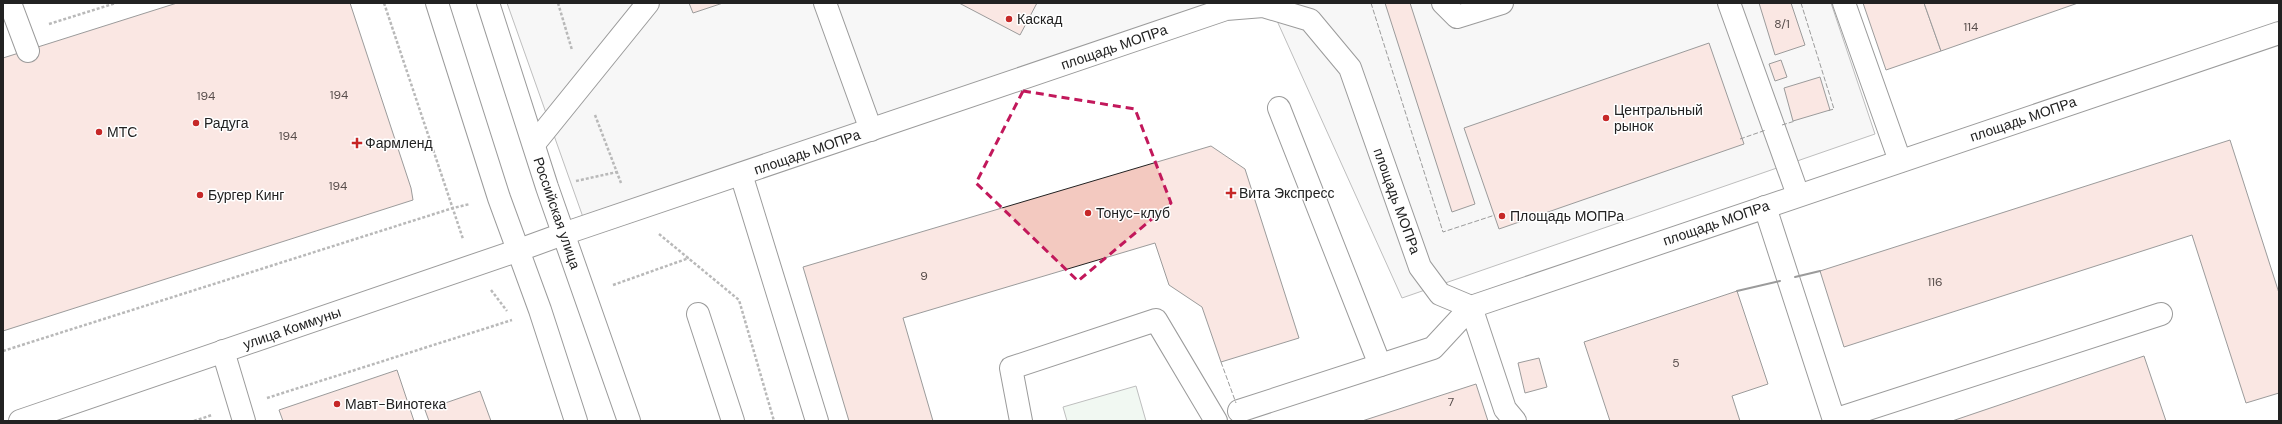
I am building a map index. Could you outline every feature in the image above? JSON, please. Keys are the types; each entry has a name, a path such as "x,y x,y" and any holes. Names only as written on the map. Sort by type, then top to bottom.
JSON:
{"street":[{"path":"10,3 25,42"},
{"path":"437,3 499,198 519,250 576,421"},
{"name":"Российская улица","path":"488,3 547,187 628,421"},
{"path":"534,144 648,3"},
{"path":"825,3 871,130"},
{"path":"1443,3 1457,17 1502,3"},
{"path":"1729,3 1798,196"},
{"path":"1844,3 1900,161"},
{"name":"площадь МОПРа","path":"563,234 871,130 1225,6 1266,4 1310,20 1350,68 1420,267 1440,294 1471,307 2279,33"},
{"path":"1279,108 1380,365"},
{"path":"741,174 817,421"},
{"path":"1764,207 1834,420 2161,314"},
{"name":"улица Коммуны","path":"20,421 563,234"},
{"path":"1239,411 1433,348 1471,307 1505,409 1515,421"},
{"path":"698,314 733,421"},
{"path":"1021,421 1011,368 1156,320 1216,421"},
{"path":"223,351 242,414"}],"path":[{"path":"25,42 116,3"},
{"path":"384,3 472,266 513,319 515,326"},
{"path":"547,187 617,172"},
{"path":"3,351 453,208 499,198"},
{"path":"585,295 689,258"},
{"path":"194,421 242,414 513,319"}],"highlighted area":[{"path":"1023,91 1135,109 1171,203 1078,281 976,183"}],"green space":[{"path":"1136,386 1146,421 1067,421 1063,407"}],"shaded area":[{"path":"507,3 1228,3 584,220"},
{"name":"Площадь МОПРа","path":"1269,3 1831,3 1875,134 1402,298"}],"building":[{"name":"Радуга","path":"177,3 350,3 411,188 413,200 3,331 3,58"},
{"path":"689,3 723,3 693,13"},
{"name":"Каскад","path":"959,3 1037,3 1020,35"},
{"path":"1385,3 1410,3 1475,204 1452,212"},
{"path":"1759,3 1791,3 1805,45 1775,55"},
{"path":"1863,3 1924,3 1941,51 1886,70"},
{"path":"1924,3 2078,3 1941,51"},
{"path":"1709,43 1744,144 1499,229 1464,128"},
{"path":"1781,60 1787,77 1775,81 1769,64"},
{"path":"1820,77 1830,110 1793,121 1784,88"},
{"path":"2230,140 2279,293 2279,393 2246,403 2192,235 1844,347 1820,271"},
{"path":"1211,146 1245,169 1299,338 1221,362 1202,307 1169,285 1155,243 903,318 933,421 849,421 803,267"},
{"path":"1737,291 1768,384 1732,396 1740,421 1610,421 1584,342"},
{"path":"2144,356 2166,421 1952,421"},
{"path":"1539,358 1547,387 1525,393 1518,363"},
{"path":"397,370 414,421 283,421 279,410"},
{"path":"1476,384 1488,421 1362,421"},
{"path":"480,391 491,421 429,421 425,410"}],"fence":[{"path":"1371,3 1443,232 1495,215"},
{"path":"1801,3 1834,109 1827,111"},
{"path":"1782,125 1795,121"},
{"path":"1740,139 1766,130"},
{"path":"1221,362 1236,403"}],"wall":[{"path":"1795,277 1820,271"},
{"path":"1737,291 1780,281"}],"place":[{"name":"Каскад","path":"1009,19"},
{"name":"Центральный рынок","path":"1606,118"},
{"name":"Радуга","path":"196,123"},
{"name":"МТС","path":"99,132"},
{"name":"Фармленд","path":"357,143"},
{"name":"Вита Экспресс","path":"1231,193"},
{"name":"Бургер Кинг","path":"200,195"},
{"name":"Тонус-клуб","path":"1088,213"},
{"name":"Площадь МОПРа","path":"1502,216"},
{"name":"Мавт-Винотека","path":"337,404"}]}
